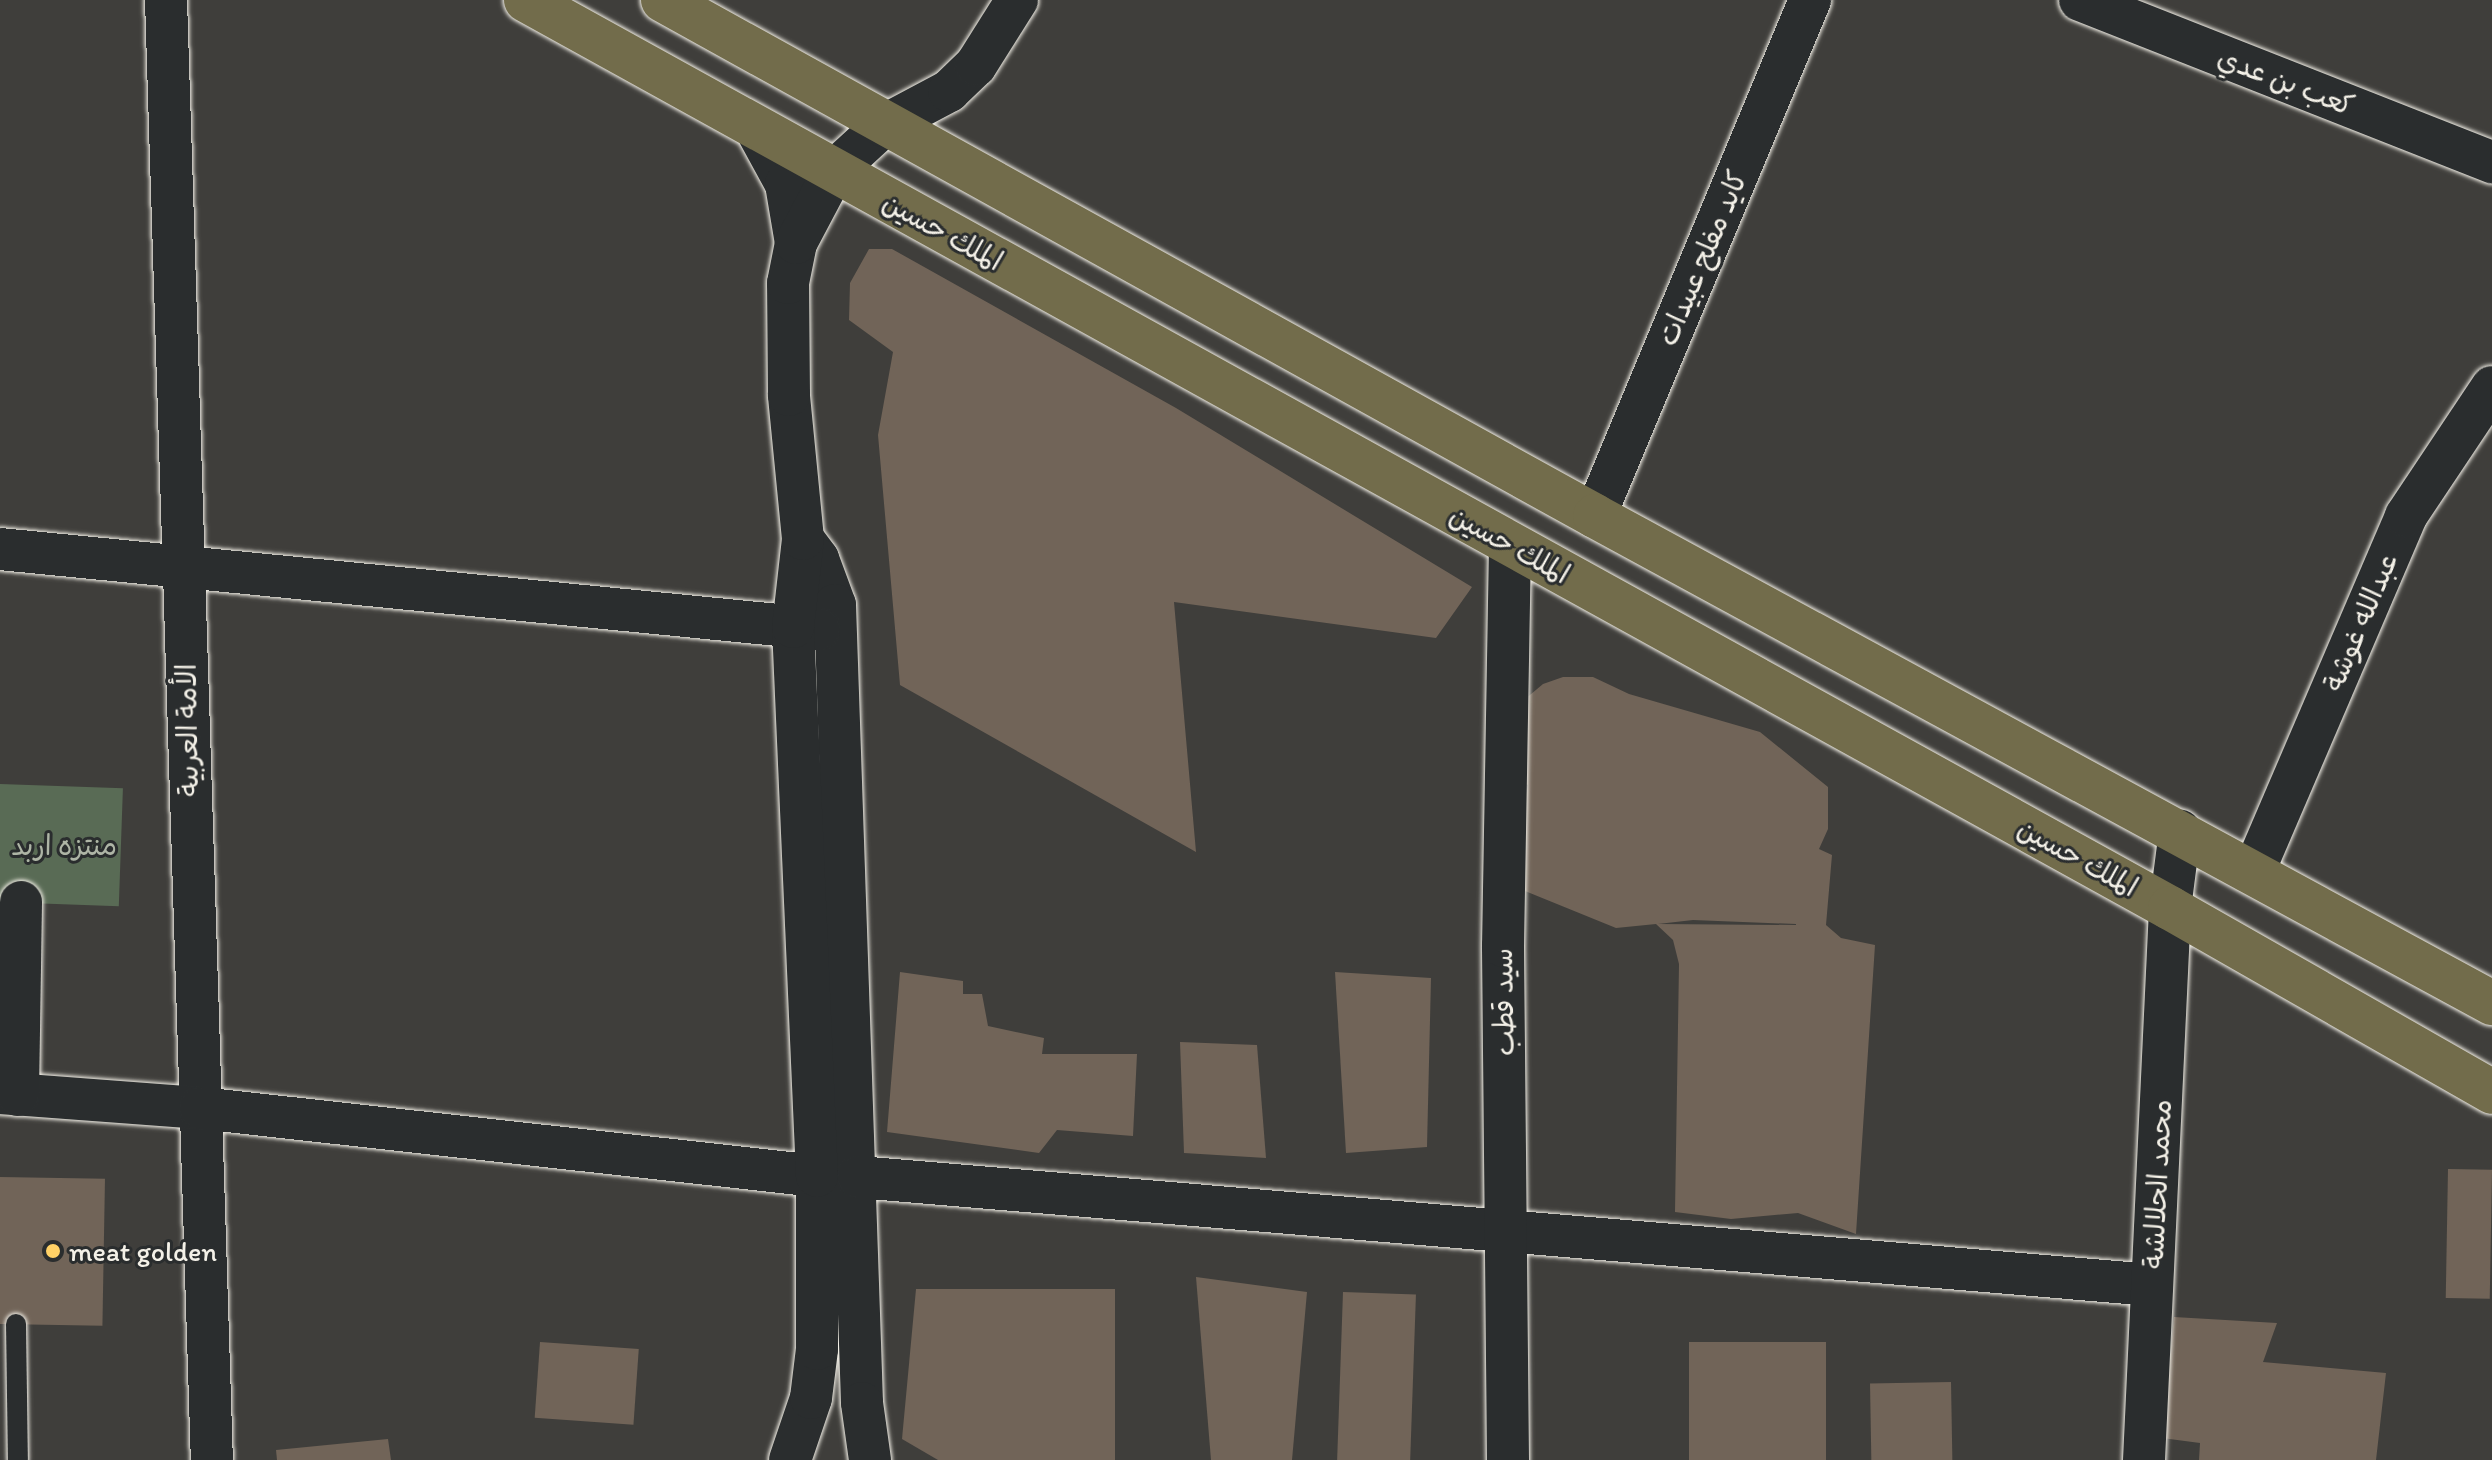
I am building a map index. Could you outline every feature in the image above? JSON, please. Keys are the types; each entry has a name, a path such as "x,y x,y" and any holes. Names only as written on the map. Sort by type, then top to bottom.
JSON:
{"highway":[{"name":"الملك حسين","path":"526,0 757,131 2170,908 2492,1092"},
{"path":"663,0 883,126 2492,1003"}],"street":[{"name":"الأمة العربية","path":"166,0 212,1460"},
{"path":"790,1460 811,1398 817,1349 817,1176 793,627 803,539 789,395 788,283 796,243 834,171 883,126 949,91 976,65 1017,0"},
{"name":"كايد مفلح عبيدات","path":"1595,516 1810,0"},
{"name":"كعب بن عدي","path":"2080,0 2492,162"},
{"path":"757,131 786,184 796,243"},
{"name":"عبدالله غوشة","path":"2254,871 2406,516 2492,387"},
{"path":"803,539 829,582 836,630 858,1177 861,1390 870,1460"},
{"name":"سيد قطب","path":"1508,1460 1504,707 1510,544"},
{"path":"0,549 185,571 836,630"},
{"name":"محمد الحلالشة","path":"2144,1460 2170,908 2180,831"},
{"path":"21,902 9,1094 200,1108 817,1176"},
{"path":"858,1177 2152,1285"}],"lane":[{"path":"16,1324 18,1460"}],"green space":[{"name":"منتزه اربد","path":"0,784 123,788 119,906 0,902"}],"building":[{"path":"869,249 892,249 1176,408 1472,587 1436,638 1174,602 1196,852 900,685 878,435 893,352 849,320 850,283"},
{"path":"1563,677 1593,677 1629,694 1760,732 1828,787 1828,829 1819,849 1832,855 1826,925 1841,938 1875,945 1856,1234 1798,1213 1731,1219 1675,1212 1679,964 1673,940 1656,924 1616,928 1525,891 1526,823 1520,822 1528,785 1507,775 1510,712 1543,684","holes":["1693,920 1796,925 1658,924"]},
{"path":"900,972 963,981 963,994 982,994 988,1026 1044,1038 1042,1054 1137,1054 1133,1136 1057,1130 1039,1153 887,1132"},
{"path":"1335,972 1431,978 1427,1147 1346,1153"},
{"path":"1180,1042 1257,1045 1266,1158 1184,1153"},
{"path":"2448,1169 2492,1170 2490,1299 2446,1298"},
{"name":"meat golden","path":"0,1177 105,1179 102,1326 0,1324"},
{"path":"1196,1277 1307,1292 1292,1460 1211,1460"},
{"path":"916,1289 1115,1289 1115,1460 938,1460 902,1439"},
{"path":"1343,1292 1416,1295 1410,1460 1337,1460"},
{"path":"2174,1317 2277,1323 2263,1362 2386,1373 2376,1460 2199,1460 2200,1443 2162,1438"},
{"path":"540,1342 639,1349 633,1425 535,1418"},
{"path":"1689,1342 1826,1342 1826,1460 1689,1460"},
{"path":"1951,1382 1952,1460 1871,1460 1870,1383"},
{"path":"388,1439 391,1460 277,1460 276,1450"}],"place":[{"name":"meat golden","path":"53,1251"}]}
